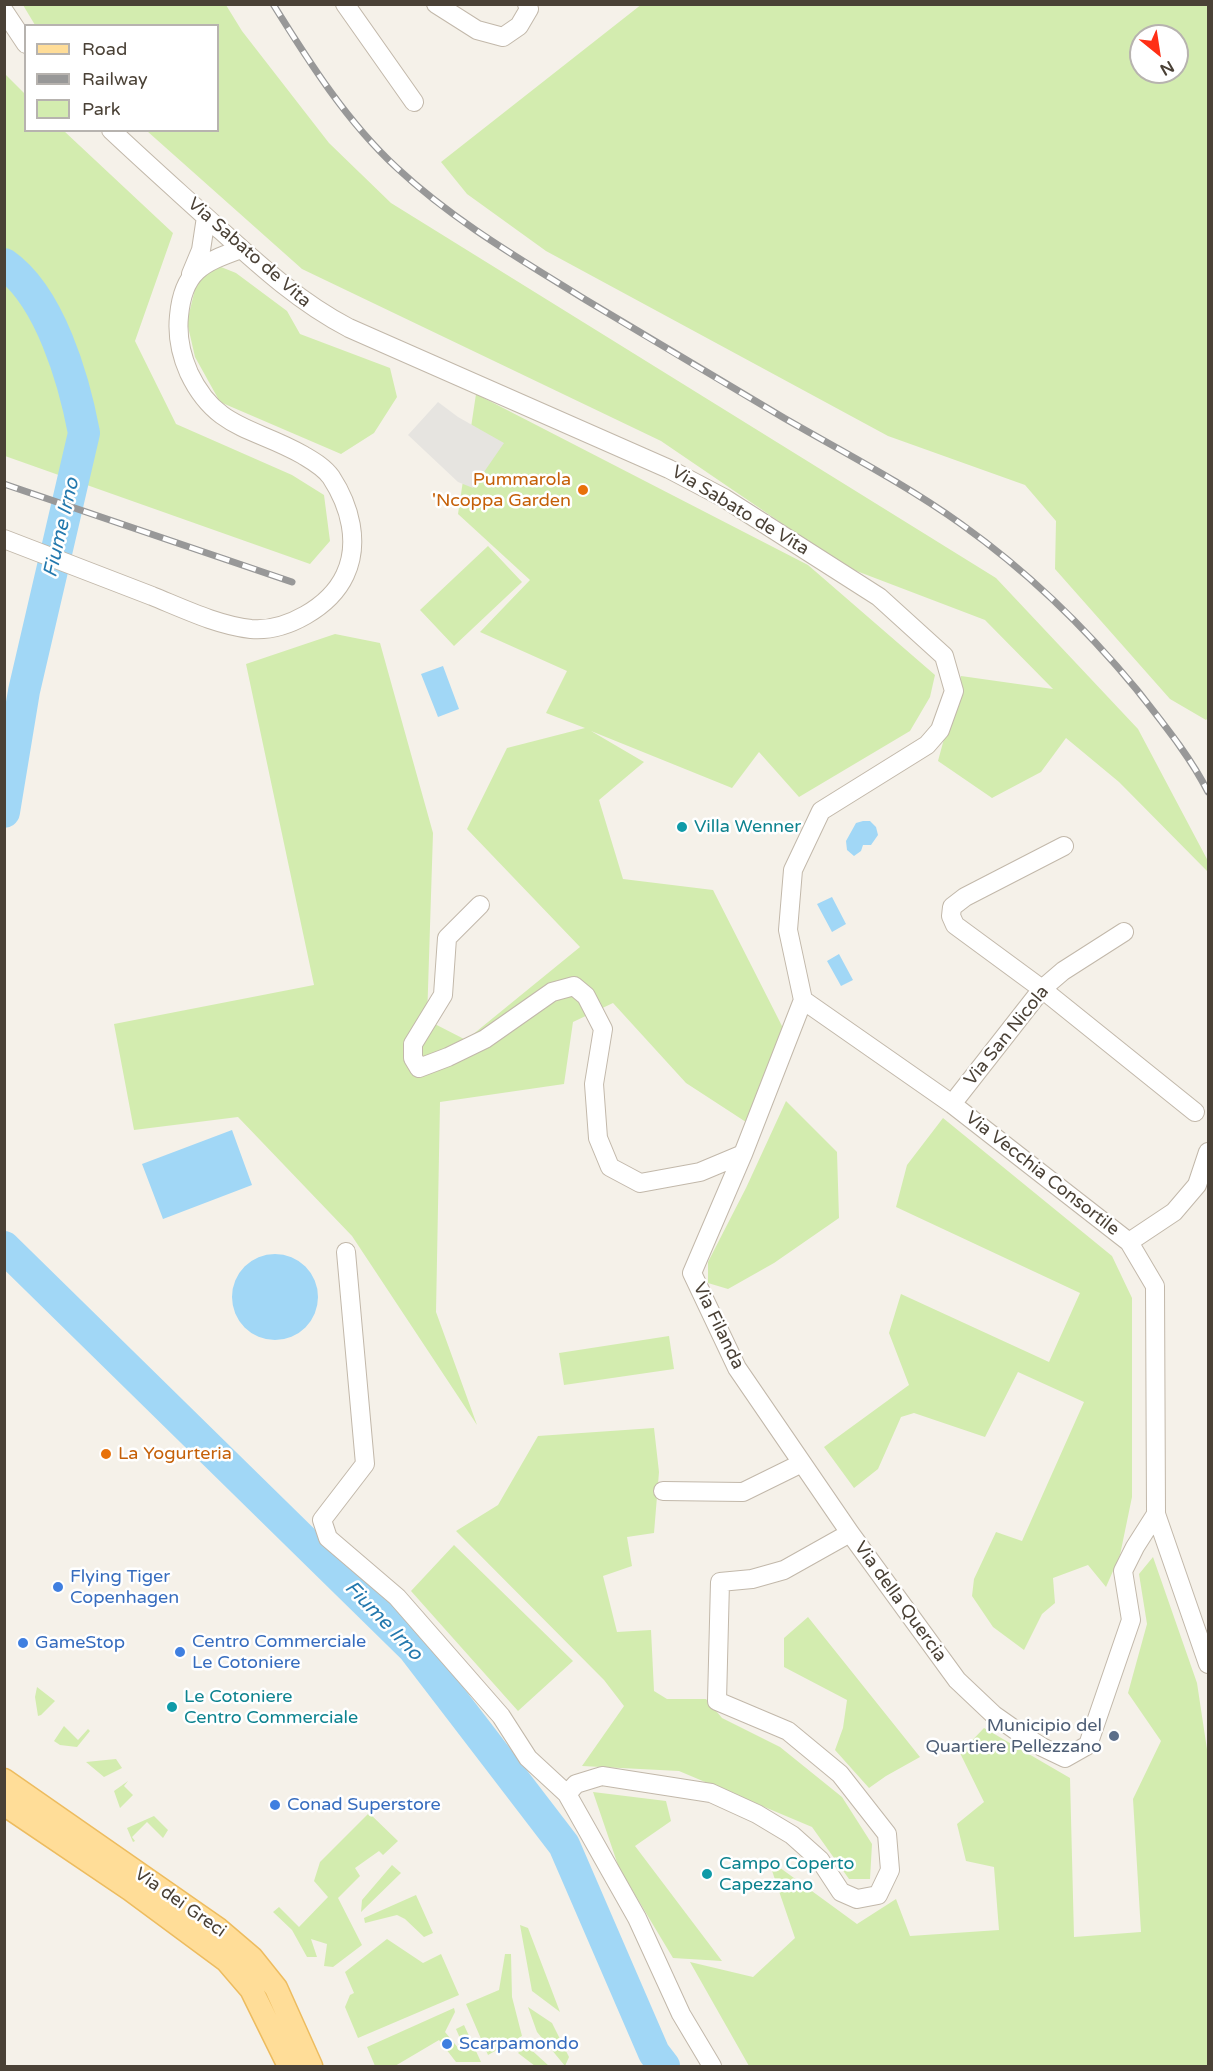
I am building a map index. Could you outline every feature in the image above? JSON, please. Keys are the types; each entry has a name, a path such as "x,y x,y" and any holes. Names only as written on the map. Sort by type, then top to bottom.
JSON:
{"main road":[{"name":"Via dei Greci","path":"4,1780 218,1929 243,1949 276,1988 311,2067"},
{"name":"Via dei Greci","path":"4,1804 140,1896 228,1961 251,1989 289,2067"}],"street":[{"path":"345,4 414,102"},
{"path":"436,4 477,30 503,37 519,26 529,9 527,4"},
{"path":"4,10 24,41"},
{"name":"Via Sabato de Vita","path":"113,132 241,249 319,313 669,469 724,498 879,597 944,656 954,691 940,730 927,745 821,811 793,870 788,930 803,1000"},
{"path":"4,539 209,619 254,629 288,623 320,607 335,591 350,562 352,548 348,508 330,475 315,461 227,420 213,409 201,394 187,368 179,341 179,308 201,250 206,217"},
{"path":"191,275 213,258 241,249"},
{"path":"1064,846 965,897 952,907 951,916 955,925 1042,989 1195,1112"},
{"path":"480,905 447,938 443,995 413,1044 413,1058 419,1068 485,1039 552,992 574,986 585,996 603,1029 594,1084 598,1138 610,1167 640,1183 700,1172 743,1154"},
{"name":"Via San Nicola","path":"952,1104 1042,989 1063,971 1124,932"},
{"name":"Via Vecchia Consortile","path":"803,1000 952,1104 1129,1242 1155,1286 1156,1514 1209,1664"},
{"name":"Via Filanda","path":"803,1000 743,1154 692,1273 737,1368 850,1533"},
{"path":"1129,1242 1174,1212 1197,1185 1209,1152"},
{"path":"346,1252 365,1464 322,1520 328,1538 397,1597 501,1716 528,1758 567,1794 638,1918 681,2014 712,2067"},
{"path":"663,1491 743,1492 801,1462"},
{"name":"Via della Quercia","path":"567,1794 576,1784 602,1776 711,1793 757,1814 792,1835 820,1860 841,1892 857,1899 878,1895 890,1870 887,1834 840,1774 788,1731 717,1701 720,1582 752,1579 784,1570 850,1533 957,1680 994,1715 1020,1734 1065,1758 1088,1745 1131,1620 1123,1570 1156,1514"}],"green space":[{"path":"642,4 1208,5 1208,718 1206,720 1170,699 1055,569 1056,521 1025,485 888,436 546,251 467,194 441,162"},
{"path":"23,5 226,5 242,31 329,143 391,203 996,578 1138,729 1208,861 1208,872 1119,782 1066,738 1041,772 992,798 938,761 961,676 1053,689 985,620 846,567 661,441 302,269 148,132 219,132 219,24 34,24"},
{"path":"5,74 24,93 24,132 65,132 173,233 135,341 176,424 292,475 324,495 330,541 310,564 5,456"},
{"path":"216,265 236,273 287,311 300,334 390,368 397,397 374,433 341,454 220,402 195,357 187,322 196,285"},
{"path":"476,394 808,565 935,675 930,697 910,731 799,797 759,752 732,788 591,731 644,762 599,800 623,879 713,890 784,1030 749,1124 686,1083 613,1003 573,1022 564,1084 440,1102 436,1312 477,1425 352,1236 238,1117 134,1130 114,1024 314,985 246,664 335,634 380,643 433,833 427,1020 466,1040 580,947 467,829 507,748 585,728 546,713 567,671 480,632 530,580 458,514"},
{"path":"488,546 522,582 454,646 420,610"},
{"path":"786,1101 837,1152 839,1218 774,1263 728,1289 708,1283 708,1262 746,1188"},
{"path":"943,1118 1112,1256 1132,1298 1132,1497 1120,1555 1106,1587 1088,1565 1053,1578 1055,1603 1042,1614 1024,1650 993,1627 972,1596 974,1579 996,1532 1022,1541 1084,1402 1018,1372 985,1437 914,1413 901,1417 878,1469 854,1488 824,1447 909,1385 889,1333 901,1294 1049,1362 1080,1293 896,1207 907,1165"},
{"path":"669,1336 674,1369 564,1385 559,1353"},
{"path":"654,1428 659,1472 654,1533 627,1537 632,1566 603,1576 617,1632 651,1630 654,1691 667,1699 706,1699 722,1718 780,1747 842,1797 872,1844 870,1879 849,1879 812,1827 679,1771 582,1766 624,1706 604,1680 456,1531 498,1505 538,1436"},
{"path":"454,1545 573,1661 518,1711 411,1591"},
{"path":"1153,1557 1197,1683 1208,1756 1208,2066 749,2066 690,1962 753,1977 795,1938 768,1859 857,1924 896,1899 910,1936 999,1930 994,1867 966,1861 957,1824 984,1802 960,1753 984,1728 1070,1778 1074,1937 1141,1932 1133,1799 1161,1741 1128,1693 1147,1624 1139,1574"},
{"path":"808,1617 920,1757 869,1788 835,1750 843,1728 847,1700 784,1667 784,1638"},
{"path":"37,1687 55,1701 38,1716 35,1697"},
{"path":"64,1726 78,1740 88,1729 90,1731 77,1747 60,1745 54,1741"},
{"path":"116,1759 122,1768 104,1777 86,1762"},
{"path":"128,1781 124,1786 133,1795 120,1808 114,1791"},
{"path":"593,1792 666,1801 671,1821 635,1846 722,1961 673,1958 619,1868"},
{"path":"369,1813 398,1841 383,1855 379,1851 355,1868 360,1876 338,1898 362,1945 333,1967 324,1966 327,1944 311,1939 317,1957 307,1957 292,1930 273,1912 279,1907 299,1927 328,1897 314,1881 320,1862"},
{"path":"154,1816 168,1830 163,1838 147,1822 132,1837 135,1841 133,1842 127,1828"},
{"path":"392,1865 401,1873 361,1912 362,1900"},
{"path":"416,1895 433,1933 424,1937 405,1919 397,1915 365,1923 364,1918"},
{"path":"520,1925 528,1928 560,2012 532,1991"},
{"path":"387,1939 423,1963 441,1954 459,1995 358,2038 345,2007 350,1995 354,1993 345,1972"},
{"path":"505,1954 511,1954 512,1997 522,2036 488,2055 466,2004 499,1990"},
{"path":"528,2007 552,2023 569,2057 565,2066 537,2032"},
{"path":"454,2008 455,2012 445,2032 459,2049 463,2045 456,2029 464,2025 481,2062 456,2062 439,2040 395,2066 375,2066 367,2047"},
{"path":"526,2045 549,2066 535,2066 518,2053"}],"shaded area":[{"path":"438,402 458,417 504,443 473,488 458,482 408,435"}],"water":[{"path":"443,666 459,709 438,717 421,674"},
{"path":"870,821 876,827 878,835 871,845 863,845 861,851 854,856 847,850 846,841 856,823"},
{"path":"832,897 846,924 832,932 817,904"},
{"path":"839,954 853,980 841,986 827,961"},
{"path":"232,1130 252,1185 163,1219 142,1164"},
{"path":"275,1254 299,1261 311,1273 318,1297 311,1321 299,1333 275,1340 251,1333 239,1321 232,1297 239,1273 251,1261"}],"waterway":[{"name":"Fiume Irno","path":"4,264 20,278 34,296 58,341 74,389 84,433 24,691 4,812"},
{"name":"Fiume Irno","path":"4,1247 413,1648 564,1845 654,2053 664,2066"}],"railway":[{"path":"273,4 345,111 397,168 441,205 512,254 586,300 918,495 1009,561 1076,622 1137,690 1193,765 1208,792"},
{"path":"4,484 292,582"}],"place":[{"name":"Pummarola 'Ncoppa Garden","path":"583,490"},
{"name":"Villa Wenner","path":"682,827"},
{"name":"La Yogurteria","path":"106,1454"},
{"name":"Flying Tiger Copenhagen","path":"58,1587"},
{"name":"GameStop","path":"23,1643"},
{"name":"Centro Commerciale Le Cotoniere","path":"180,1652"},
{"name":"Le Cotoniere Centro Commerciale","path":"172,1707"},
{"name":"Municipio del Quartiere Pellezzano","path":"1114,1736"},
{"name":"Conad Superstore","path":"275,1805"},
{"name":"Campo Coperto Capezzano","path":"707,1874"},
{"name":"Scarpamondo","path":"447,2044"}]}
